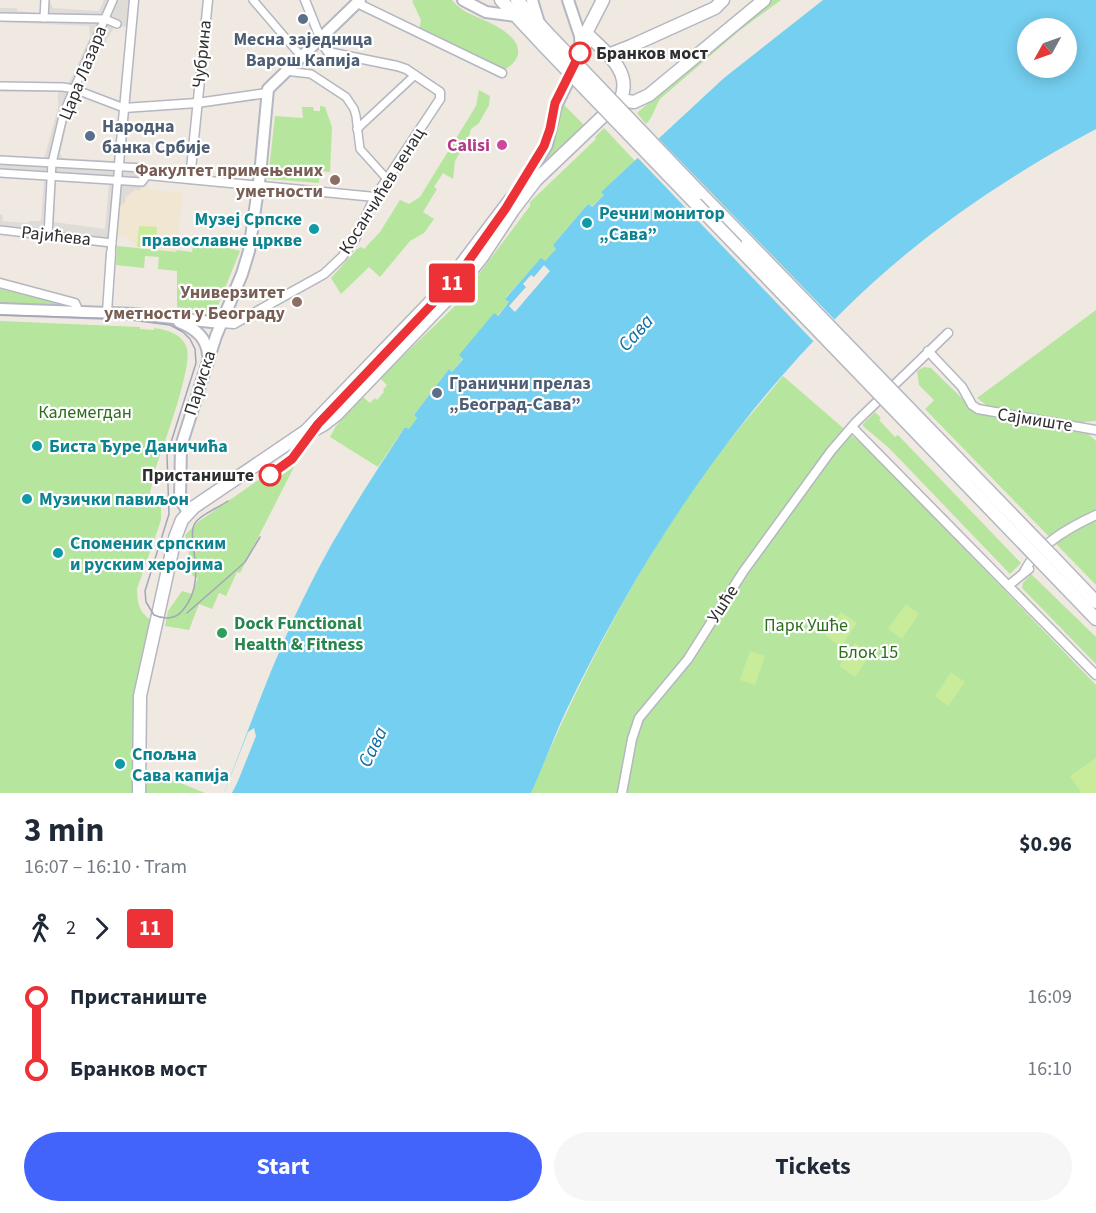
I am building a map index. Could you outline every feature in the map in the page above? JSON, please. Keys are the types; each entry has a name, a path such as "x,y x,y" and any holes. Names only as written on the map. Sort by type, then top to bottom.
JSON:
{"main road":[{"path":"501,0 547,42 1047,560 1096,619"},
{"path":"517,0 540,26 547,42"},
{"path":"139,793 139,710 143,680 178,528 188,512 300,436 323,426 336,415 446,302 536,180 620,100 624,80 619,69 588,35 603,0"},
{"path":"608,55 715,8 725,0"},
{"path":"620,100 634,102 649,95 764,0"},
{"path":"300,436 442,290 499,213 520,190 536,180"},
{"path":"1047,560 1096,602"}],"street":[{"path":"44,18 45,0"},
{"name":"Цара Лазара","path":"48,235 52,163 64,112 113,0"},
{"path":"107,312 134,0"},
{"name":"Чубрина","path":"190,179 208,0"},
{"path":"253,0 301,56"},
{"path":"304,0 320,38"},
{"path":"463,0 486,12 516,16"},
{"path":"532,0 540,26"},
{"path":"568,0 580,36 581,56"},
{"path":"221,323 242,274 249,251 259,186 267,93 285,71 358,2 502,73"},
{"path":"0,17 105,19"},
{"path":"520,190 547,145 556,106 581,56 588,35 574,18"},
{"name":"Цара Лазара","path":"105,19 117,24"},
{"name":"Косанчићев венац","path":"221,323 234,324 309,283 330,269 342,257 355,239 375,197 440,99 440,92 415,75 397,66 331,54 325,49 320,38"},
{"path":"285,71 311,74 346,97 354,109 362,153 387,180"},
{"path":"357,129 415,75"},
{"path":"0,86 63,87 124,108 197,103 267,93"},
{"path":"0,160 119,165 143,168 147,175"},
{"path":"0,173 142,182 147,175"},
{"path":"147,175 375,197"},
{"name":"Рајићева","path":"0,230 112,243"},
{"path":"0,283 75,303 79,312"},
{"name":"Париска","path":"0,309 107,312 221,323 208,357 181,446 180,499 188,512"},
{"path":"165,317 196,330 207,346 208,357"},
{"name":"Ушће","path":"622,793 632,739 639,718 688,659 757,553 831,451 852,427 948,333"},
{"name":"Сајмиште","path":"928,351 962,387 975,407 984,411 1096,430"},
{"path":"852,427 1096,675"},
{"path":"1009,585 1024,572 1028,563 1064,531 1096,515"}],"shaded area":[{"path":"41,0 49,0 53,8 99,11 104,0 130,0 126,27 115,26 83,87 118,103 118,111 81,95 77,96 69,113 60,154 63,158 113,161 119,164 148,167 146,184 125,198 126,201 119,207 116,254 107,253 108,248 0,234 0,215 2,214 3,221 28,223 29,221 41,221 44,180 0,173 0,157 44,159 58,108 58,92 0,92 0,82 68,83 90,37 89,26 0,22 0,8 17,8 17,11 40,13","holes":["56,181 109,184 105,229 54,222"]},
{"path":"146,184 151,190 183,193 176,253 138,248 127,237 118,236 119,207 126,201 124,198"}],"green space":[{"path":"452,0 466,12 507,33 517,46 516,59 503,70 419,31 421,20 412,1"},
{"path":"770,0 781,0 739,31 660,99 646,124 637,113"},
{"path":"479,90 490,96 489,105 479,123 471,129 455,161 453,179 443,173 434,187 437,189 423,212 434,219 424,233 410,241 380,277 369,267 341,294 331,278 357,249 361,247 364,249 380,232 400,200 409,204 420,197 476,106"},
{"path":"562,103 584,125 536,171 555,139"},
{"path":"320,106 325,107 332,127 330,172 320,171 319,183 268,179 275,116 303,118 302,107 313,107 314,111 320,111"},
{"path":"604,128 635,161 602,191 604,195 591,207 588,204 553,245 557,248 544,262 541,259 505,298 509,302 497,316 494,314 460,355 463,358 452,372 449,369 414,415 417,418 409,429 405,427 378,467 330,437 336,426 363,397 370,403 375,398 377,400 387,385 380,378 455,306 530,206 530,202 596,139 595,137"},
{"path":"139,226 157,227 155,248 137,247"},
{"path":"194,239 240,251 217,308 210,311 177,309 177,271 158,269 159,257 145,256 144,268 116,265 117,246 192,252"},
{"path":"0,289 69,305 0,303"},
{"path":"1096,310 1096,421 1072,423 993,410 977,398"},
{"name":"Калемегдан","path":"0,321 140,327 140,329 154,330 154,328 178,336 187,349 186,371 182,387 149,497 161,496 161,520 137,589 139,607 151,620 137,680 135,793 0,793"},
{"path":"924,367 931,368 976,412 1002,420 1088,434 1096,441 1096,585 925,409 934,400 919,385 917,371"},
{"name":"Парк Ушће","path":"783,376 872,453 1096,685 1096,793 531,793 588,668 631,588 705,472"},
{"path":"875,412 881,418 879,420 895,437 898,435 1021,563 1010,574 889,448 863,426"},
{"path":"290,458 298,459 226,596 219,593 212,609 199,604 189,630 165,626 168,611 182,591 192,594 198,578 192,575 194,562 189,558 185,535 198,522"},
{"path":"1031,574 1096,637 1096,664 1022,588 1023,583"},
{"path":"906,604 919,614 902,639 888,629"},
{"path":"841,612 857,623 841,647 825,635"},
{"name":"Блок 15","path":"855,643 871,654 855,677 839,666"},
{"path":"750,651 765,656 755,685 740,680"},
{"path":"951,672 965,682 948,706 935,696"},
{"path":"1096,758 1096,793 1081,793 1070,776"},
{"path":"144,768 205,793 144,793"}],"water":[{"name":"Сава","path":"823,0 1096,0 1096,129 995,189 962,211 900,259 842,312 760,402 686,500 653,552 592,659 565,713 531,793 224,793 275,661 298,609 344,523 405,427 409,429 417,418 414,415 449,369 452,372 463,359 459,355 494,313 498,316 509,302 505,299 541,258 545,261 556,249 553,245 588,204 592,207 604,195 601,192 724,78"}],"pier":[{"path":"657,137 837,322 816,344 636,156"},
{"path":"544,265 550,271 515,312 509,306 526,287 523,284 531,275 534,277"},
{"path":"254,728 256,736 238,781 232,793 224,793 248,732"}],"tram line":[{"name":"11","path":"270,475 292,459 314,428 455,280 506,208 544,146 548,138 555,103 580,53"},
{"path":"0,315 124,319 170,325 190,339 195,349 196,363 167,455 169,514 145,591 146,602 154,615 162,618 174,617 188,602 196,578 193,527 200,518 228,501"},
{"path":"187,613 245,562 260,537"}],"place":[{"name":"Месна заједница Варош Капија","path":"303,19"},
{"name":"Бранков мост","path":"580,53"},
{"name":"Народна банка Србије","path":"90,136"},
{"name":"Calisi","path":"502,145"},
{"name":"Факултет примењених уметности","path":"335,180"},
{"name":"Речни монитор „Сава”","path":"587,223"},
{"name":"Музеј Српске православне цркве","path":"314,229"},
{"name":"Универзитет уметности у Београду","path":"297,302"},
{"name":"Гранични прелаз „Београд-Сава”","path":"437,393"},
{"name":"Биста Ђуре Даничића","path":"37,446"},
{"name":"Пристаниште","path":"270,475"},
{"name":"Музички павиљон","path":"27,499"},
{"name":"Споменик српским и руским херојима","path":"58,553"},
{"name":"Dock Functional Health & Fitness","path":"222,633"},
{"name":"Спољна Сава капија","path":"120,764"}]}
